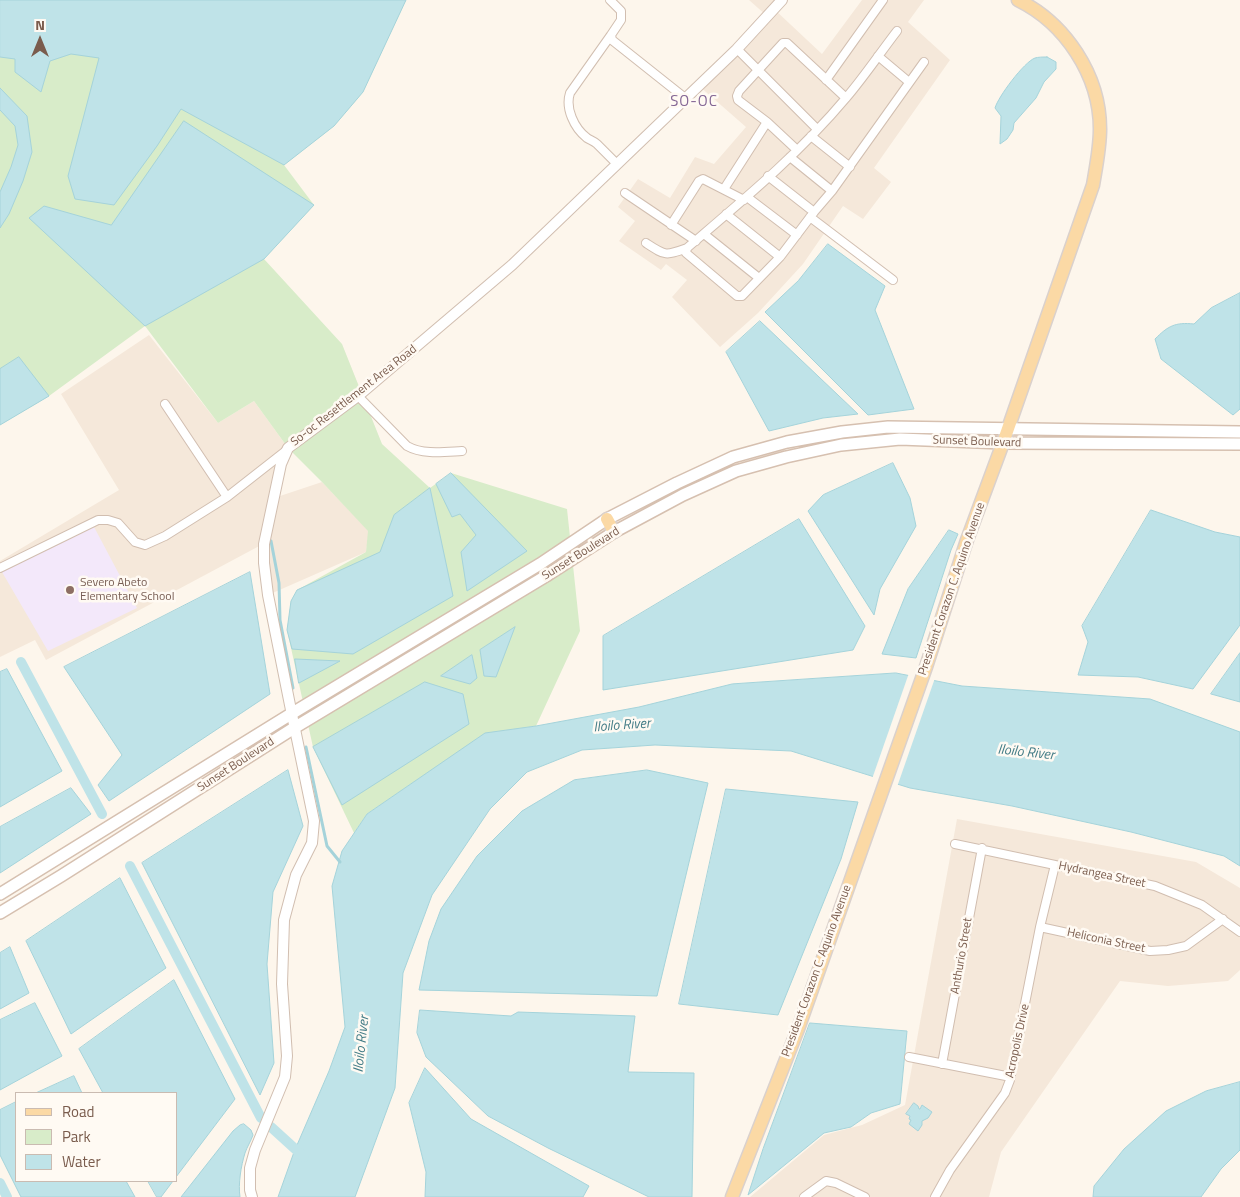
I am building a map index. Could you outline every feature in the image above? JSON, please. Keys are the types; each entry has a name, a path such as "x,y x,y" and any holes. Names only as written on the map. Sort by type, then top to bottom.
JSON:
{"main road":[{"name":"President Corazon C. Aquino Avenue","path":"732,1197 798,1029 926,667 967,540 1008,430 1093,186 1100,127 1097,96 1084,64 1061,32 1031,7 1018,0"},
{"name":"Sunset Boulevard","path":"0,894 291,714 540,564 607,519 733,457 787,442 842,432 888,427 1240,432"},
{"name":"Sunset Boulevard","path":"0,913 294,728 546,576 614,532 683,495 736,471 786,456 841,446 900,439 1003,443 1240,444"},
{"path":"607,519 614,532"}],"street":[{"path":"610,0 621,11 621,20 570,93 568,99 569,113 575,124 586,138 595,142 616,163"},
{"name":"So-oc Resettlement Area Road","path":"252,1197 250,1190 250,1168 254,1150 285,1077 287,1056 282,984 284,920 296,875 312,843 314,821 268,595 264,544 281,464 288,448 358,396 512,265 616,163 737,49 782,0"},
{"path":"826,80 883,0"},
{"path":"646,243 667,255 687,248 696,241 746,198 812,136 846,98 897,31"},
{"path":"612,35 612,40 685,98"},
{"path":"797,150 767,122 738,100 739,91 758,69 785,42 846,98"},
{"path":"737,49 817,129"},
{"path":"878,56 909,82"},
{"path":"687,248 686,253 737,296 742,296 780,257 832,191 924,62"},
{"path":"724,189 767,122"},
{"path":"812,136 850,167"},
{"path":"790,157 832,191"},
{"path":"768,176 893,280"},
{"path":"671,225 701,180 705,179 746,198 797,235"},
{"path":"625,194 696,241"},
{"path":"726,214 780,257"},
{"path":"704,234 759,278"},
{"path":"358,396 406,446 420,452 462,451"},
{"path":"165,404 227,497"},
{"path":"0,568 98,520 108,520 118,524 135,542 145,545 165,536 227,497 288,448"},
{"name":"Hydrangea Street","path":"955,844 982,848 1155,886 1202,905 1240,932"},
{"name":"Anthurio Street","path":"942,1064 982,848"},
{"name":"Acropolis Drive","path":"935,1197 950,1170 1005,1093 1055,865"},
{"name":"Heliconia Street","path":"1040,927 1150,951 1186,946 1223,919"},
{"path":"909,1057 1010,1077"},
{"path":"804,1197 826,1181 836,1183 862,1196"}],"shaded area":[{"path":"749,0 782,0 774,9 822,54 862,0 924,0 908,22 950,60 874,168 891,182 863,219 843,206 803,264 758,313 720,347 672,297 687,280 666,264 661,270 619,241 635,221 618,207 638,179 670,198 695,157 714,164 746,127 698,85 767,16"},
{"path":"149,335 218,423 254,401 288,448 274,498 322,482 369,531 366,552 268,595 263,544 46,660 35,640 0,657 0,561 119,490 61,394"},
{"name":"Severo Abeto Elementary School","path":"93,525 137,608 48,651 2,572"},
{"path":"957,819 1196,862 1240,888 1240,970 1228,981 1168,986 1120,981 1001,1152 989,1197 750,1197 824,1135 862,1125 905,1105"}],"green space":[{"path":"0,0 406,0 363,92 334,126 284,165 314,205 264,259 342,344 382,444 430,488 451,473 567,509 580,631 536,726 485,734 367,814 354,833 313,747 287,630 291,601 297,590 366,552 368,531 288,448 254,401 218,423 145,326 49,396 0,425"}],"water":[{"path":"0,0 406,0 363,92 334,126 284,165 181,109 114,205 75,199 68,176 99,58 71,54 50,61 41,92 15,72 15,59 0,57"},
{"path":"1039,57 1047,57 1056,62 1056,69 1044,82 1036,98 1014,123 1013,130 1007,139 1000,144 1001,116 995,108 997,103 1012,80 1030,61"},
{"path":"0,88 27,116 32,152 23,181 9,214 0,228 0,192 18,145 15,126 0,110"},
{"path":"184,121 314,205 264,259 145,326 29,218 44,206 111,225"},
{"path":"828,244 885,286 875,310 914,409 868,415 765,312 798,281"},
{"path":"1240,293 1240,409 1233,415 1161,359 1155,339 1164,331 1177,324 1194,324 1211,308"},
{"path":"760,321 858,414 823,418 769,431 726,352"},
{"path":"19,357 49,396 0,425 0,369"},
{"path":"893,463 910,498 916,526 880,589 874,615 808,511 823,495"},
{"path":"451,473 527,551 467,591 461,552 476,535 460,514 452,517 436,484"},
{"path":"430,488 453,596 353,654 292,649 287,630 291,601 297,590 380,552 394,515"},
{"path":"1151,510 1215,532 1240,537 1240,625 1193,689 1138,677 1078,675 1088,642 1082,626"},
{"path":"799,519 865,626 853,650 603,690 603,636"},
{"path":"949,530 958,534 916,658 882,654 908,589"},
{"path":"250,572 270,694 109,801 98,785 122,755 64,667"},
{"path":"515,627 496,677 484,676 480,650"},
{"path":"1240,653 1240,702 1211,694"},
{"path":"472,655 477,678 470,684 441,676"},
{"path":"295,659 340,661 299,683"},
{"path":"7,669 62,771 0,807 0,672"},
{"name":"Iloilo River","path":"896,673 962,686 1150,699 1240,732 1240,866 1224,856 1131,832 1012,806 910,788 791,751 655,745 582,750 527,772 490,809 432,895 403,973 395,1088 355,1197 278,1197 294,1152 329,1071 345,1027 332,886 342,851 367,814 485,733 536,726 639,707 732,684"},
{"path":"425,682 463,694 469,724 342,805 313,747"},
{"path":"288,770 303,826 273,892 267,964 274,1063 260,1095 142,863"},
{"path":"647,770 708,783 657,996 419,990 429,941 441,909 477,856 522,811 574,780"},
{"path":"71,788 91,814 0,873 0,827"},
{"path":"726,789 858,802 841,859 778,1015 679,1004"},
{"path":"120,878 166,968 71,1034 26,941"},
{"path":"10,947 29,993 0,1009 0,953"},
{"path":"174,980 235,1099 178,1174 178,1092 102,1092 79,1049"},
{"path":"35,1003 62,1056 0,1090 0,1020"},
{"path":"420,1010 511,1016 518,1012 635,1016 628,1072 694,1073 692,1197 649,1197 548,1148 488,1116 426,1057 417,1033"},
{"path":"810,1023 907,1031 900,1104 871,1113 851,1127 824,1133 748,1195 763,1149"},
{"path":"425,1068 471,1119 589,1186 583,1197 425,1197 426,1172 409,1103"},
{"path":"74,1076 82,1092 38,1092"},
{"path":"1240,1082 1240,1150 1221,1169 1201,1197 1093,1197 1094,1186 1124,1149 1166,1111 1206,1091"},
{"path":"15,1102 15,1182 127,1182 135,1197 21,1197 0,1155 0,1110"},
{"path":"914,1103 919,1109 922,1105 932,1112 928,1118 922,1121 918,1131 909,1124 910,1116 906,1114"},
{"path":"244,1124 251,1130 253,1135 242,1164 240,1197 181,1197 233,1131"},
{"path":"149,1182 172,1182 161,1197 157,1197"}],"pier":[{"path":"909,673 935,678 897,787 872,779"}],"waterway":[{"path":"271,541 279,583 280,620 293,688"},
{"path":"21,662 102,814"},
{"path":"306,747 327,846 340,862"},
{"path":"130,866 261,1118"},
{"path":"271,1127 304,1157"},
{"path":"0,1183 7,1197"}],"place":[{"name":"Severo Abeto Elementary School","path":"70,590"}],"district":[{"name":"SO-OC","path":"694,102"}]}
